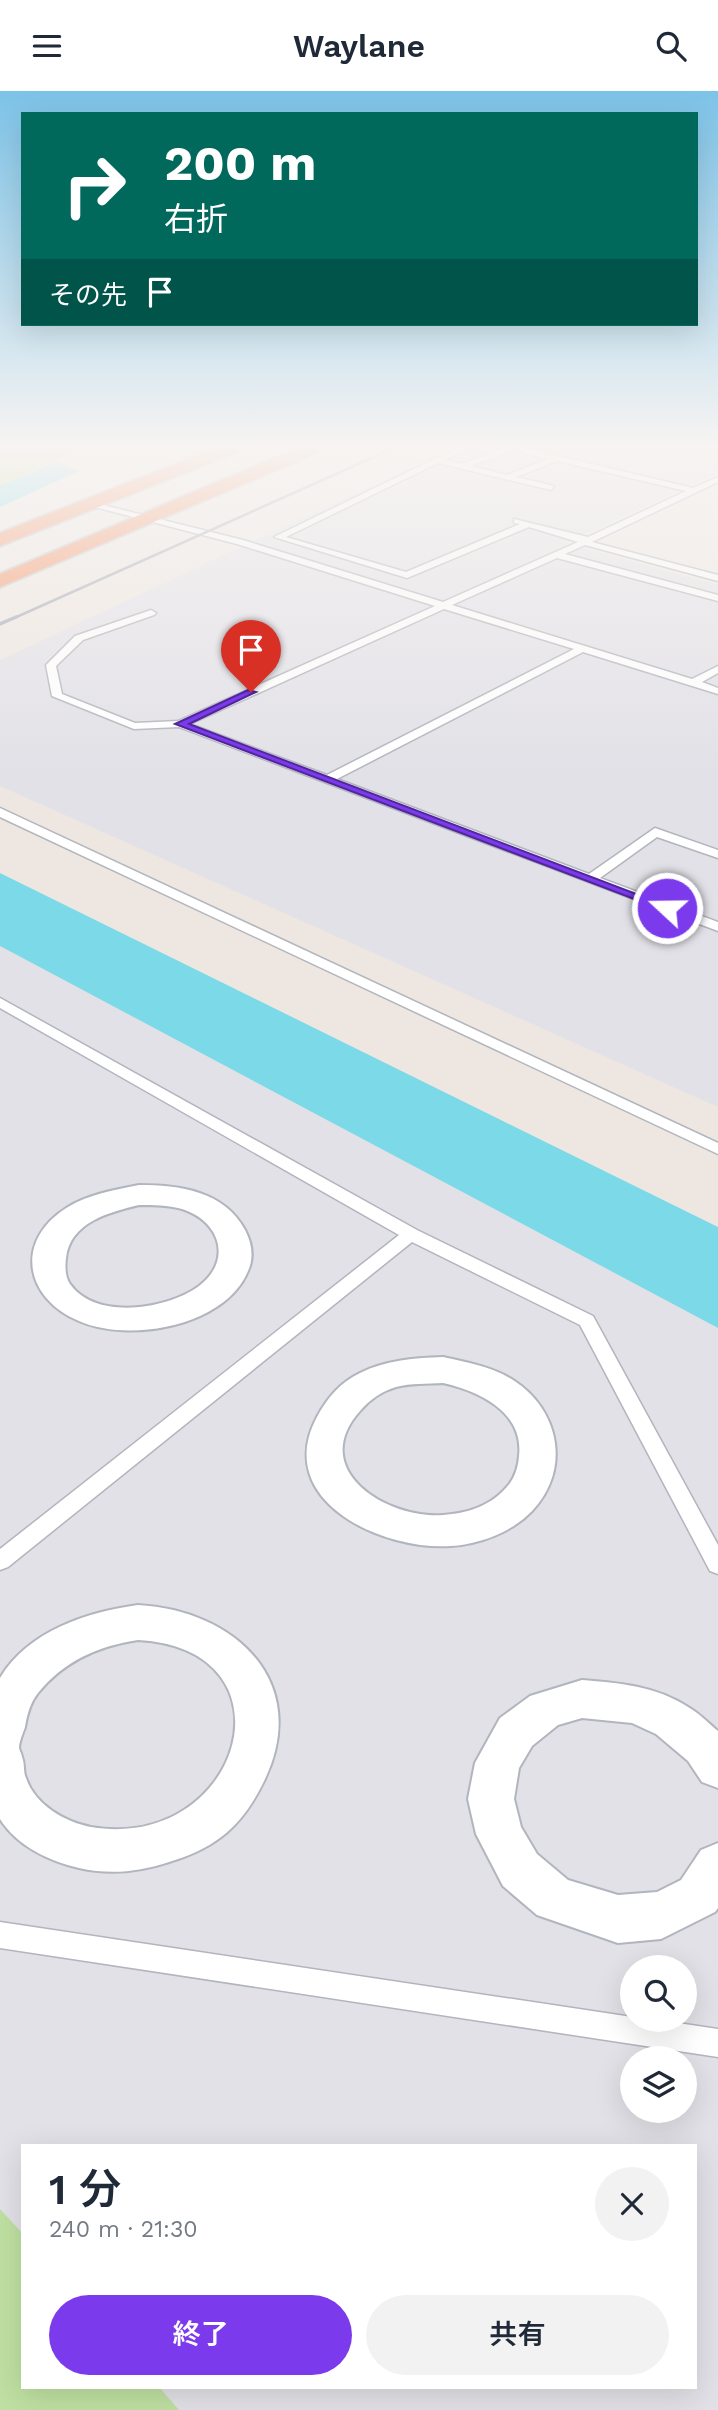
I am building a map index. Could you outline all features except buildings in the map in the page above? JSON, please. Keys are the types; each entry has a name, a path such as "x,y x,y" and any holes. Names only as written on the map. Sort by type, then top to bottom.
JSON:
{"highway":[{"path":"0,581 59,556"}],"street":[{"path":"139,1195 169,1195 197,1203 219,1216 228,1227 236,1247 232,1269 216,1291 191,1307 162,1317 128,1320 96,1315 66,1300 51,1281 47,1259 53,1240 70,1221 108,1201 139,1195"},
{"path":"443,1370 470,1376 502,1390 525,1411 541,1448 537,1476 519,1502 492,1521 456,1531 417,1531 380,1521 351,1502 331,1476 325,1448 328,1430 342,1405 375,1381 408,1371 443,1370"},
{"path":"0,1740 7,1708 22,1681 53,1651 92,1631 125,1623 168,1625 206,1638 217,1646 228,1655 250,1686 259,1723 255,1754 236,1792 203,1825 161,1846 113,1853 67,1844 30,1821 6,1788 0,1757"},
{"path":"718,1768 704,1747 672,1720 635,1704 582,1699 545,1710 516,1732 498,1763 491,1799 499,1834 520,1870 554,1899 618,1919 661,1915 698,1896 718,1866"}],"lane":[{"path":"286,556 718,691"},
{"path":"343,556 407,575 452,556"},
{"path":"152,613 79,638 51,665 57,696 134,726 180,724 553,556"},
{"path":"561,556 718,598"},
{"path":"640,556 718,578"},
{"path":"327,780 582,649"},
{"path":"693,683 718,669"},
{"path":"180,724 718,927"},
{"path":"0,812 718,1149"},
{"path":"590,879 655,832 718,854"},
{"path":"0,1002 411,1234 587,1321 718,1565"},
{"path":"0,1562 411,1234"},
{"path":"0,1935 718,2043"}],"shaded area":[{"path":"221,556 613,556 718,585 718,1107 0,786 0,660"},
{"path":"0,946 718,1328 718,2410 0,2410"}],"green space":[{"path":"0,2209 21,2232 21,2389 161,2389 179,2410 0,2410"}],"water":[{"path":"0,873 718,1227 718,1328 0,946"}],"railway":[{"path":"12,619 152,556"},
{"path":"0,624 16,617"}],"route":[{"path":"251,692 180,724 667,908"}]}
